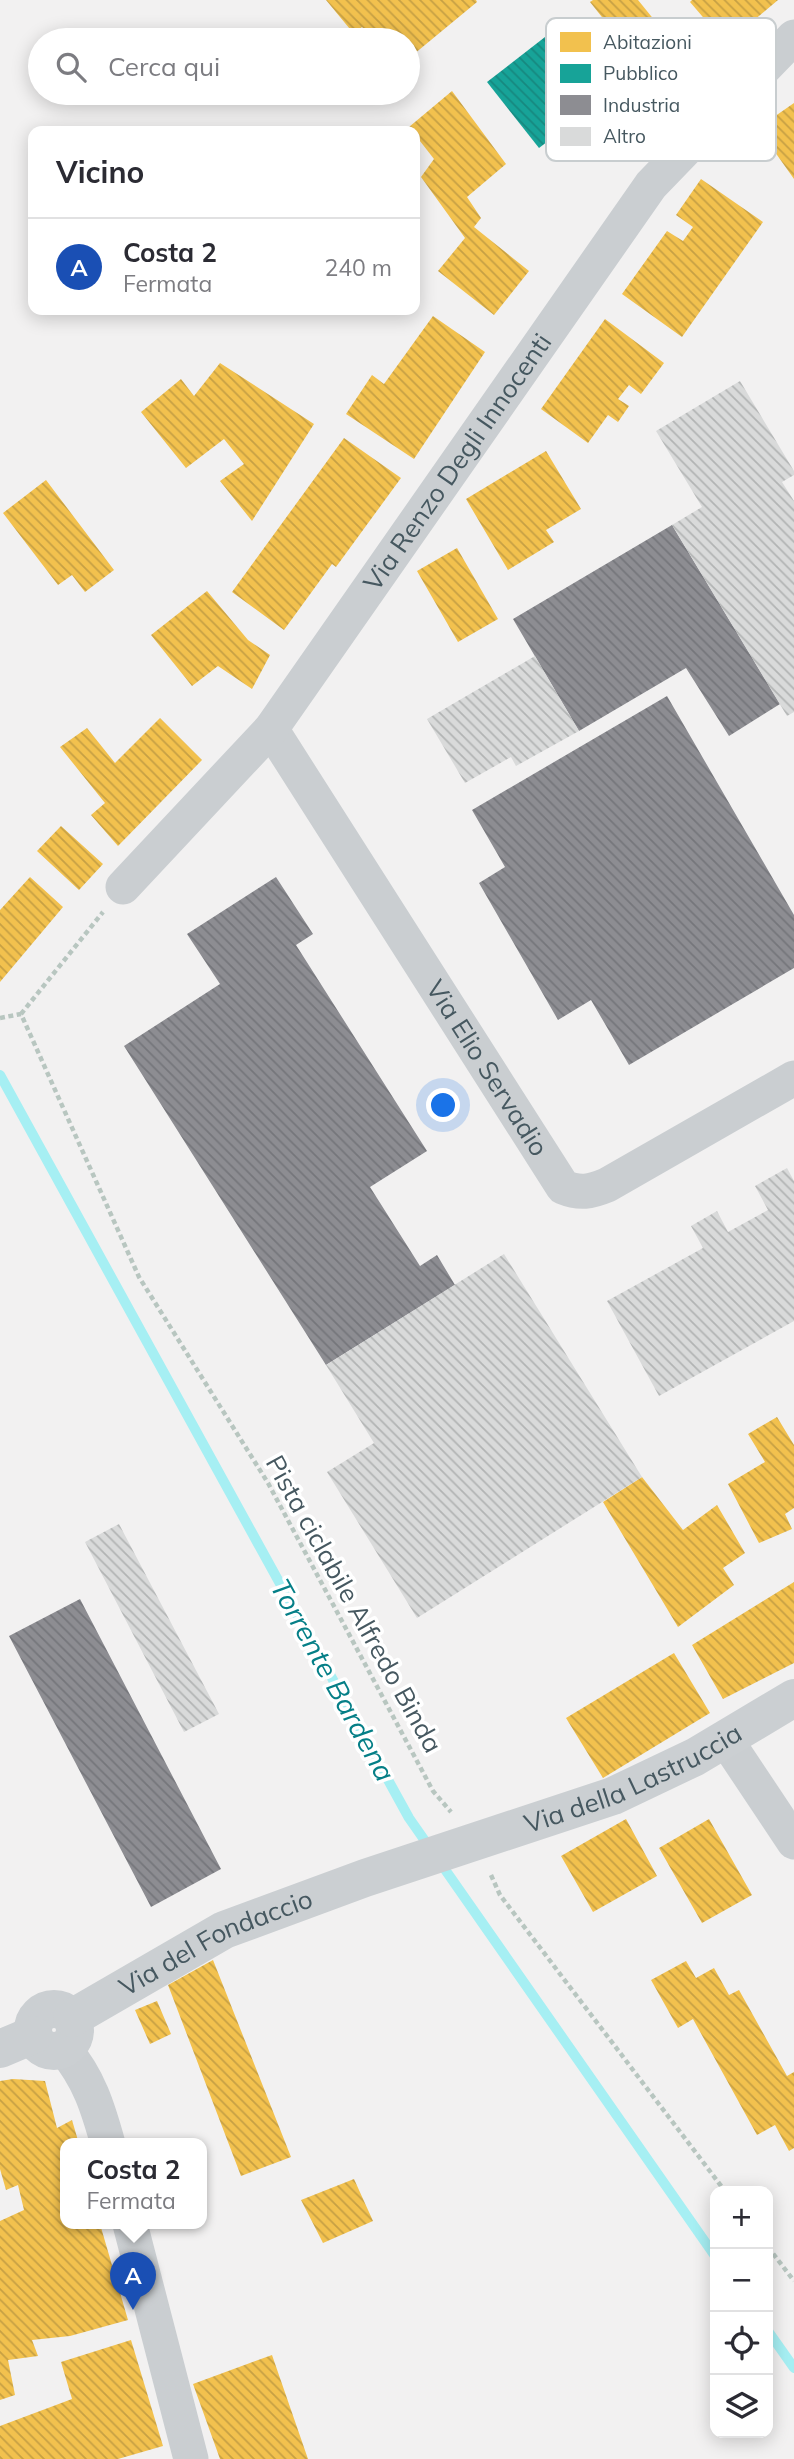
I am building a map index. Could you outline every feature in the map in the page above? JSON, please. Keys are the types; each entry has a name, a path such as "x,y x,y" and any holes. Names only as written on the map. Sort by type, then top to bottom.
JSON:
{"street":[{"name":"Via Renzo Degli Innocenti","path":"776,56 794,37"},
{"name":"Via Renzo Degli Innocenti","path":"124,887 271,729 651,186 675,161"},
{"name":"Via Elio Servadio","path":"271,729 563,1187 575,1192 589,1192 607,1185 794,1078"},
{"name":"Via della Lastruccia","path":"365,1878 613,1796 726,1740 794,1698"},
{"path":"726,1740 794,1842"},
{"name":"Via del Fondaccio","path":"42,2038 224,1930 365,1878"},
{"path":"42,2038 80,2068 94,2094 105,2138"},
{"path":"131,2229 191,2459"}],"path":[{"path":"0,1018 21,1014 124,887"},
{"name":"Pista ciclabile Alfredo Binda","path":"21,1014 139,1277 268,1483 433,1791 472,1844 500,1895 721,2186"},
{"path":"770,2249 794,2281"}],"building: Abitazioni":[{"path":"326,0 477,2 420,49 420,28 349,28"},
{"path":"638,0 653,18 603,18 590,2"},
{"path":"778,0 757,18 704,18 690,2"},
{"path":"452,91 506,164 467,197 481,218 474,227 529,271 494,315 438,271 465,238 421,177 434,159 420,141 420,126 410,126"},
{"path":"794,103 794,179 776,154 776,116"},
{"path":"701,179 763,222 682,337 622,294 667,231 683,241 693,227 676,215"},
{"path":"433,316 485,352 414,459 346,414 372,375 384,384"},
{"path":"605,319 664,363 641,394 629,385 618,399 629,406 618,422 608,415 588,443 541,409"},
{"path":"220,363 314,424 252,521 220,481 244,464 224,439 186,468 141,412 181,379 194,396"},
{"path":"344,438 401,478 336,567 332,564 284,630 232,592"},
{"path":"546,451 581,509 546,530 554,542 508,570 466,499"},
{"path":"46,480 114,570 85,592 72,575 58,585 3,513"},
{"path":"457,548 498,619 458,642 417,571"},
{"path":"207,591 248,640 270,655 252,689 218,666 192,686 151,635"},
{"path":"160,718 202,760 118,846 91,815 105,803 60,747 87,728 115,763"},
{"path":"61,826 103,864 79,890 37,851"},
{"path":"30,877 63,907 0,982 0,910"},
{"path":"777,1417 794,1445 794,1508 785,1514 792,1529 759,1543 728,1484 765,1462 748,1434"},
{"path":"642,1477 683,1530 717,1505 745,1553 723,1568 734,1585 678,1627 603,1502"},
{"path":"794,1582 794,1663 723,1699 692,1645"},
{"path":"674,1653 710,1713 603,1778 566,1718"},
{"path":"626,1819 657,1876 593,1912 561,1856"},
{"path":"709,1819 752,1895 702,1923 659,1848"},
{"path":"213,1960 291,2157 241,2176 168,1985"},
{"path":"686,1961 696,1978 714,1968 729,1995 739,1990 787,2076 794,2072 794,2148 789,2151 775,2125 757,2135 693,2019 678,2028 651,1980"},
{"path":"157,2001 171,2034 150,2044 135,2010"},
{"path":"0,2081 45,2081 57,2128 72,2120 77,2138 60,2138 60,2229 101,2229 128,2320 70,2336 32,2340 38,2356 8,2360 15,2395 0,2400 0,2221 24,2210 18,2185 6,2190 0,2169"},
{"path":"354,2179 373,2221 323,2243 301,2200"},
{"path":"131,2340 163,2446 118,2459 0,2459 0,2426 72,2399 61,2362"},
{"path":"272,2355 308,2459 220,2459 193,2384"}],"building: Pubblico":[{"path":"545,37 546,143 539,148 487,82"}],"building: Industria":[{"path":"672,525 780,704 729,736 686,668 579,731 513,619"},
{"path":"667,696 794,915 794,968 629,1065 591,1000 558,1020 479,883 505,867 472,810"},
{"path":"276,877 313,934 296,945 427,1151 370,1187 420,1266 437,1255 455,1285 326,1365 124,1046 220,984 187,934"},
{"path":"80,1599 221,1869 151,1907 9,1636"}],"building: Altro":[{"path":"740,381 794,471 794,475 782,482 794,501 794,712 787,716 672,525 702,507 656,431"},
{"path":"535,656 579,731 516,766 511,757 465,783 427,719"},
{"path":"787,1168 794,1181 794,1321 659,1396 607,1301 703,1248 691,1226 717,1211 728,1232 768,1210 755,1186"},
{"path":"504,1254 642,1477 417,1618 327,1472 374,1443 326,1365"},
{"path":"119,1524 219,1714 184,1732 85,1542"}],"waterway":[{"name":"Torrente Bardena","path":"0,1075 409,1818 710,2249"},
{"name":"Torrente Bardena","path":"773,2338 794,2368"}],"place":[{"name":"Costa 2","path":"133,2310"}]}
